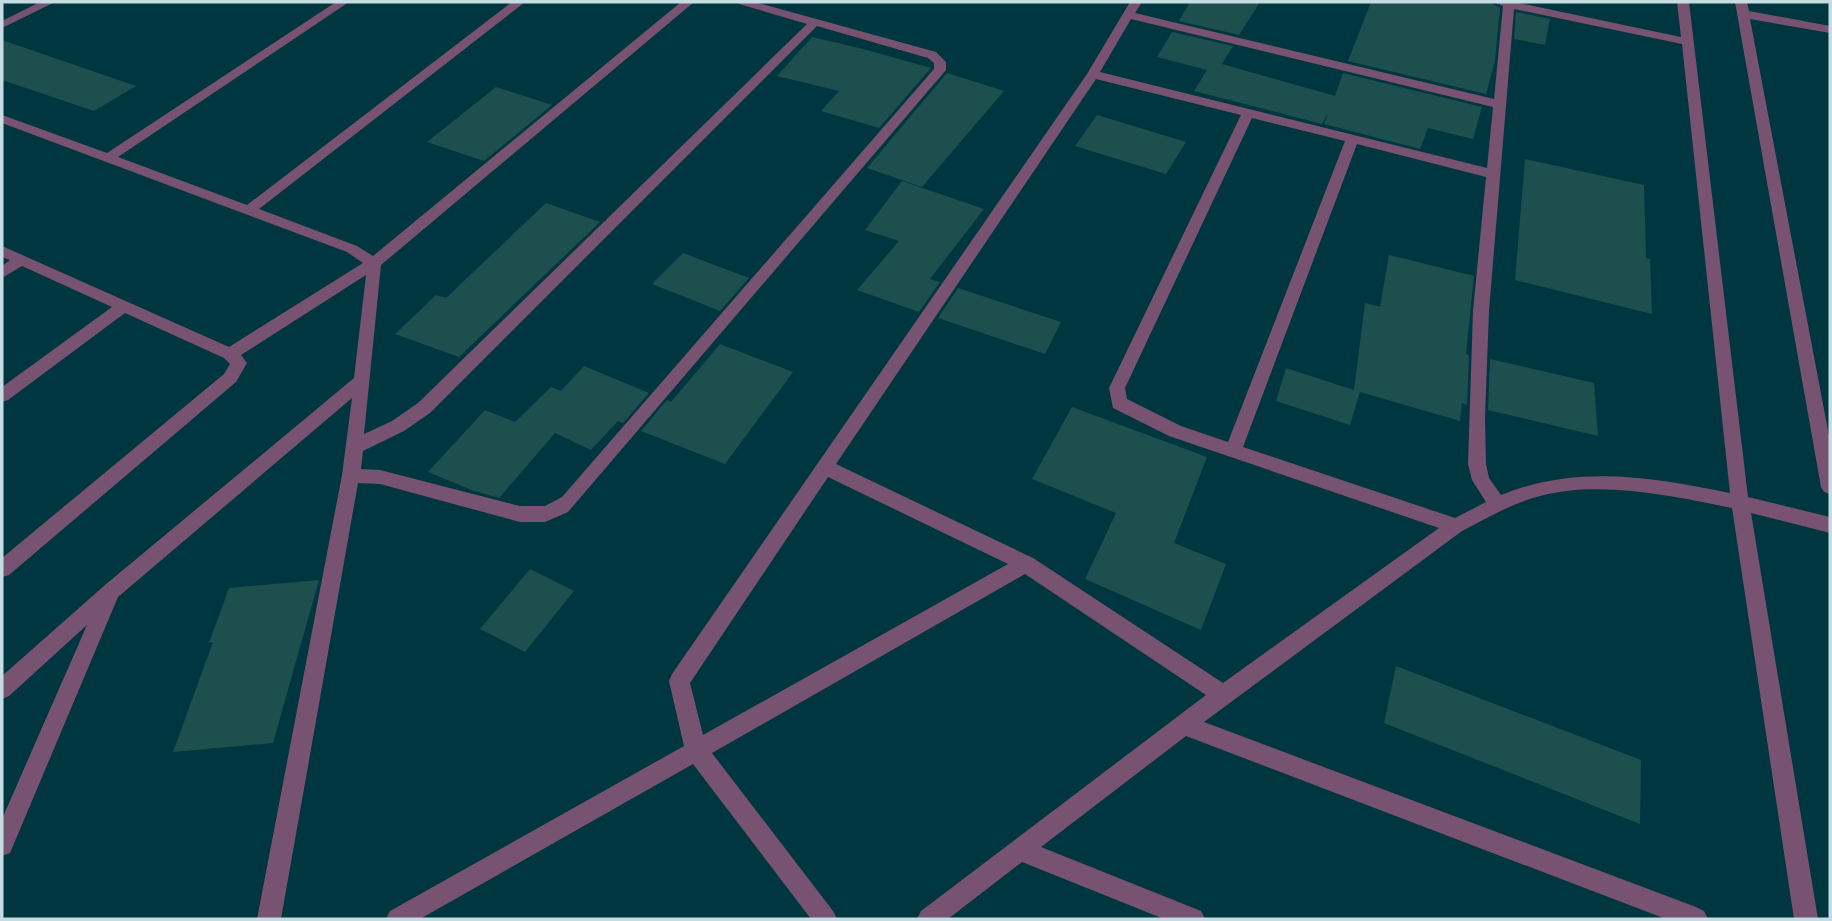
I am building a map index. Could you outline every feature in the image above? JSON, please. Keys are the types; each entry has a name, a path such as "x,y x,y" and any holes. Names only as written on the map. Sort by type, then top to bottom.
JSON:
{"street":[{"path":"2,25 49,2"},
{"path":"107,159 342,2"},
{"path":"247,212 519,2"},
{"path":"230,354 374,263 688,2"},
{"path":"351,475 380,477 538,517 552,514 568,502 940,70 940,62 932,55 743,2"},
{"path":"1682,2 1740,502 1806,919"},
{"path":"1497,503 1481,480 1477,452 1481,311 1499,104 1504,3 1687,42"},
{"path":"825,919 696,750 680,681 1093,74 1132,8 1499,104"},
{"path":"1830,29 1742,8 1830,487"},
{"path":"354,447 398,426 424,408 814,23"},
{"path":"1093,74 1493,174"},
{"path":"1248,113 1117,388 1119,402 1175,431 1456,526"},
{"path":"2,119 352,249 374,263"},
{"path":"1233,451 1352,139"},
{"path":"2,251 230,354 239,363 230,378 2,569"},
{"path":"2,273 21,260"},
{"path":"269,919 351,475 374,263"},
{"path":"2,396 124,306"},
{"path":"2,689 112,591 360,382"},
{"path":"825,467 1026,564 1223,695"},
{"path":"929,919 1223,695 1456,526 1497,503 1563,484 1632,485 1740,502 1830,525"},
{"path":"398,919 1026,564"},
{"path":"2,845 112,591"},
{"path":"1184,725 1696,919"},
{"path":"1020,850 1193,919"}],"building":[{"path":"1190,2 1260,2 1239,35 1179,21"},
{"path":"1371,2 1490,2 1500,8 1495,61 1486,94 1348,61"},
{"path":"1516,12 1550,19 1545,45 1514,39"},
{"path":"1172,32 1233,46 1222,64 1335,96 1343,73 1482,107 1473,139 1428,128 1420,149 1324,124 1329,111 1322,124 1194,91 1207,70 1157,57"},
{"path":"812,37 931,68 879,128 821,111 839,91 777,76"},
{"path":"2,40 136,86 94,111 2,80"},
{"path":"947,73 1004,91 922,187 867,168"},
{"path":"496,87 552,105 484,161 427,142"},
{"path":"1097,115 1186,142 1166,174 1075,146"},
{"path":"1525,159 1644,185 1646,258 1650,259 1652,314 1515,280"},
{"path":"902,181 984,209 930,279 940,282 919,312 857,290 899,241 865,230"},
{"path":"546,203 600,222 459,357 395,334 436,295 446,298"},
{"path":"683,253 749,278 720,311 652,284"},
{"path":"1389,255 1474,276 1466,354 1469,355 1467,405 1462,403 1460,421 1360,392 1350,425 1276,401 1286,368 1354,390 1365,303 1380,307"},
{"path":"958,288 1061,322 1045,354 938,318"},
{"path":"720,344 793,372 725,464 641,431 667,400 671,402"},
{"path":"1490,359 1594,383 1598,436 1488,410"},
{"path":"584,366 649,393 623,423 618,421 591,450 555,433 499,498 428,472 485,410 515,422 551,387 561,391"},
{"path":"1072,407 1207,457 1174,543 1226,564 1201,630 1085,579 1116,513 1032,479"},
{"path":"530,569 574,591 525,652 480,629"},
{"path":"319,580 273,743 173,752 213,642 209,643 229,588"},
{"path":"1396,666 1641,760 1640,824 1384,723"}]}
